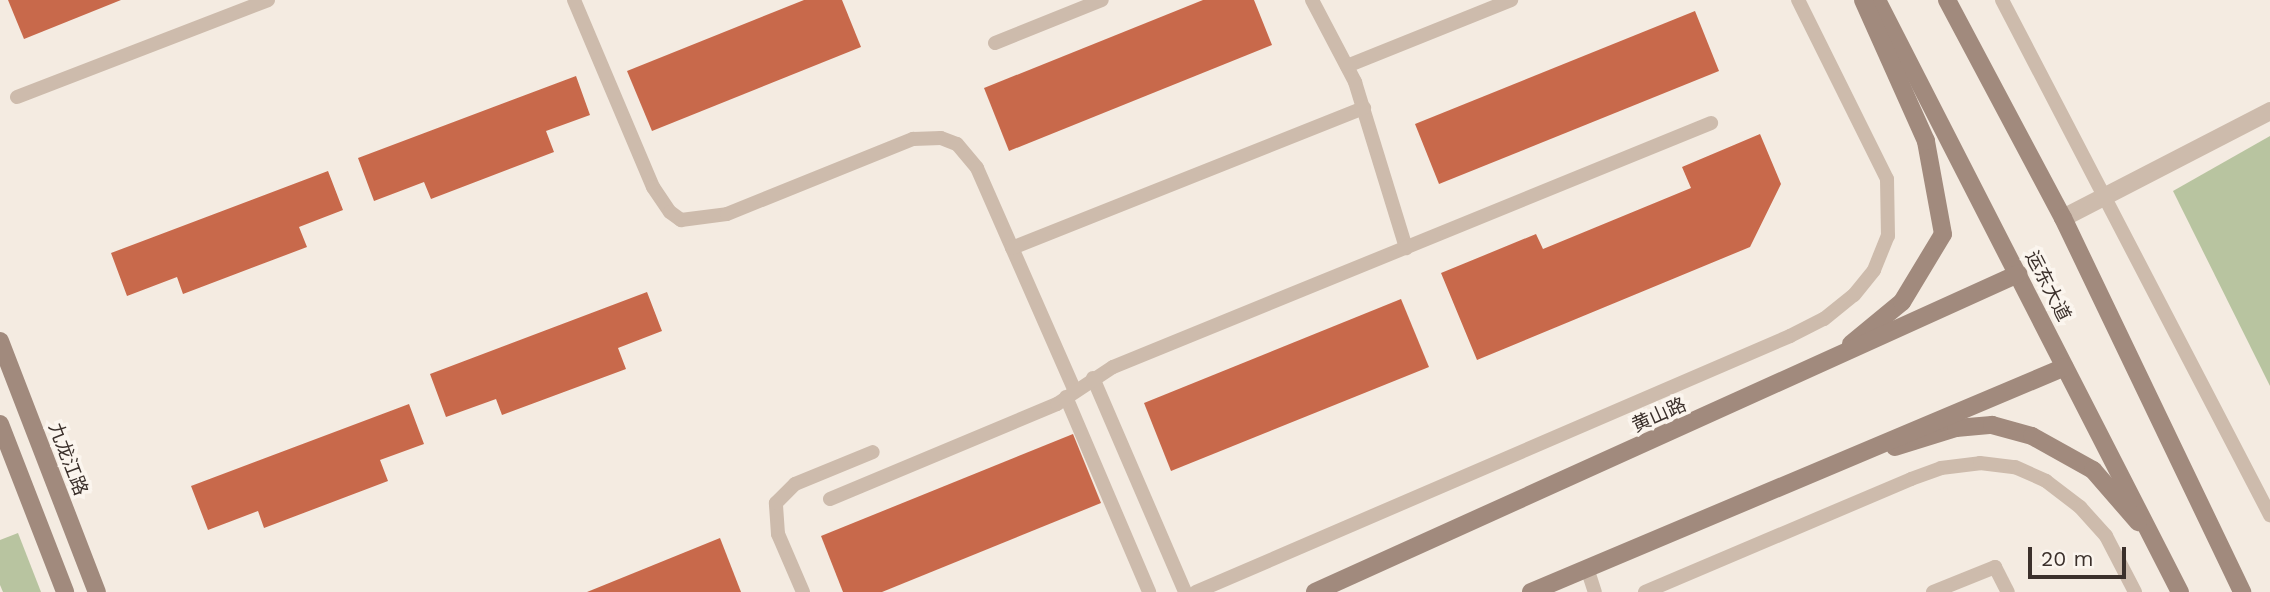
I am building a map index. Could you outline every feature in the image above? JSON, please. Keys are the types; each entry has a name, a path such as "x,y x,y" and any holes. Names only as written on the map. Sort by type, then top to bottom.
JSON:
{"main road":[{"path":"1830,362 1902,302 1943,234 1926,141 1863,0"},
{"name":"运东大道","path":"1877,0 2180,592"},
{"path":"1947,0 2063,218 2242,592"},
{"name":"黄山路","path":"1315,592 1830,362 2018,274"},
{"name":"九龙江路","path":"0,341 97,592"},
{"path":"1531,592 1791,479 2065,367"},
{"path":"0,424 65,592"},
{"path":"1791,479 1956,428 1992,425 2032,436 2093,470 2156,542"}],"street":[{"path":"2063,218 2270,111"}],"lane":[{"path":"17,97 268,0"},
{"path":"574,0 653,187 670,212 681,220 727,214 913,139 941,138 957,144 977,168 1012,248 1149,592"},
{"path":"995,43 1102,0"},
{"path":"1312,0 1364,108 1406,248"},
{"path":"1346,66 1511,0"},
{"path":"1196,592 1790,336 1824,319 1854,295 1874,270 1888,236 1887,178 1798,0"},
{"path":"2002,0 2108,197 2270,515"},
{"path":"1012,248 1364,108"},
{"path":"830,499 1071,394 1093,378 1711,123"},
{"path":"1093,378 1185,592"},
{"path":"803,592 778,534 776,503 795,484 873,452"},
{"path":"1644,592 1911,479 1941,468 1980,463 2025,471 2046,481 2080,507 2106,536 2135,592"},
{"path":"1933,592 1995,567 2008,592"},
{"path":"1587,568 1595,592"}],"green space":[{"path":"2270,136 2270,386 2173,191"},
{"path":"18,533 41,592 3,592 0,585 0,540"}],"building":[{"path":"8,0 121,0 24,39"},
{"path":"804,0 842,0 861,47 652,131 627,71"},
{"path":"1203,0 1254,0 1272,45 1009,151 984,88"},
{"path":"1695,11 1719,71 1439,184 1415,124"},
{"path":"576,76 590,115 546,131 554,152 431,199 424,182 374,201 358,158"},
{"path":"1760,134 1781,184 1750,247 1477,360 1441,273 1536,234 1543,249 1691,188 1682,167"},
{"path":"328,171 343,210 299,227 307,247 183,294 177,277 127,296 111,253"},
{"path":"647,292 662,331 618,348 626,369 502,415 496,399 446,417 430,374"},
{"path":"1401,299 1429,367 1171,471 1144,403"},
{"path":"409,404 424,444 380,460 388,481 264,528 258,511 208,530 191,486"},
{"path":"1073,434 1101,503 882,592 843,592 821,536"},
{"path":"720,538 741,592 587,592"}]}
